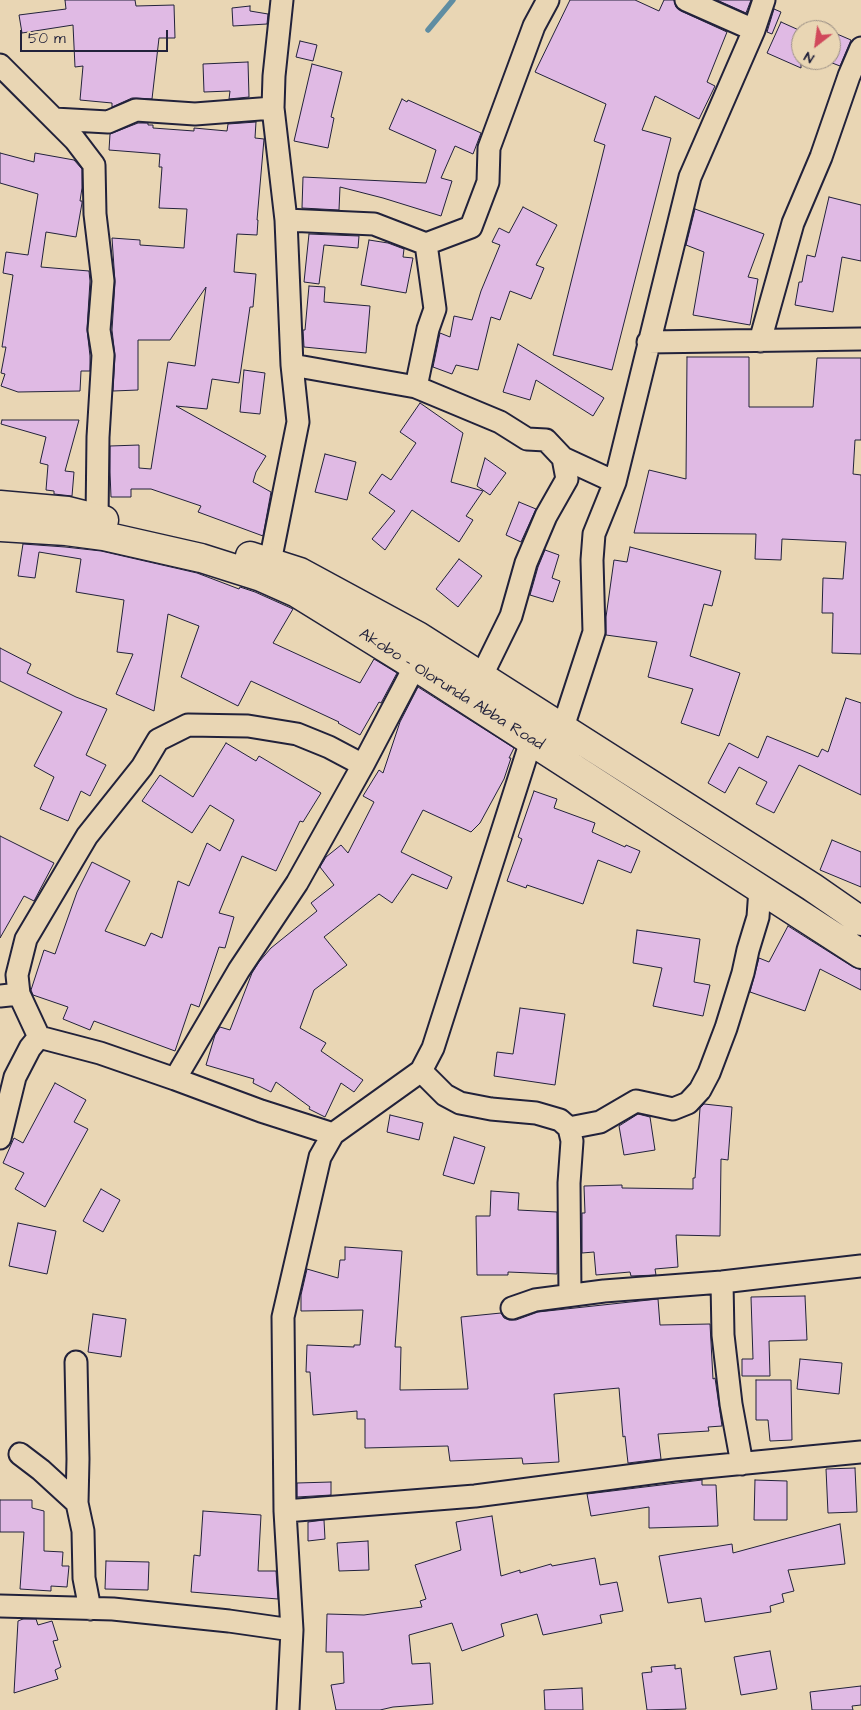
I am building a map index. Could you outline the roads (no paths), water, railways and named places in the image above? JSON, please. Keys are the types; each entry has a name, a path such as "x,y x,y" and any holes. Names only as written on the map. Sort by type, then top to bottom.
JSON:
{"main road":[{"name":"Akobo - Olorunda Abba Road","path":"0,505 68,512 205,542 270,562 308,577 418,636 482,675 812,887 861,921"},
{"name":"Akobo - Olorunda Abba Road","path":"0,527 66,531 104,536 201,558 261,577 297,594 415,666 861,954"}],"street":[{"path":"270,562 298,422 292,365 286,220 273,108 274,76 282,0"},
{"path":"286,220 374,224 426,244 471,227 488,182 489,148 534,26 548,0"},
{"path":"686,0 754,30"},
{"path":"563,727 594,632 592,560 594,534 615,482 690,177 754,30 764,0"},
{"path":"760,341 793,223 821,157 849,76 861,48"},
{"path":"0,65 75,140 94,165 95,214 103,281 100,330 103,355 98,437 97,518"},
{"path":"54,119 108,122 136,110 194,114 273,108"},
{"path":"416,387 428,329 435,309 426,244"},
{"path":"648,342 861,339"},
{"path":"292,365 416,387 500,422 527,439 546,440 563,458 615,482"},
{"path":"482,675 511,616 526,563 546,516 567,479 563,458"},
{"path":"176,1079 239,970 297,883 363,765 415,666"},
{"path":"333,1134 261,1111 100,1053 39,1037 10,995 26,939 87,836 142,767 158,740 188,725 248,726 297,734 330,747 363,765"},
{"path":"288,1710 292,1630 285,1511 283,1317 320,1157 333,1134 421,1071 433,1048 531,742"},
{"path":"569,1128 600,1122 636,1101 673,1109 688,1103 700,1090 709,1073 729,1019 758,917 760,889"},
{"path":"0,1138 15,1078 30,1048 39,1037"},
{"path":"421,1071 445,1095 460,1103 491,1109 536,1113 560,1120 569,1128 572,1141 569,1192 570,1295"},
{"path":"512,1308 535,1300 570,1295 722,1282 861,1266"},
{"path":"722,1282 723,1335 731,1404 742,1464"},
{"path":"76,1362 77,1503 84,1531 84,1578 90,1609"},
{"path":"285,1511 475,1496 674,1470 861,1452"},
{"path":"20,1454 41,1470 77,1503"},
{"path":"0,1606 113,1609 229,1621 292,1630"}],"waterway":[{"path":"428,30 453,0"}]}
